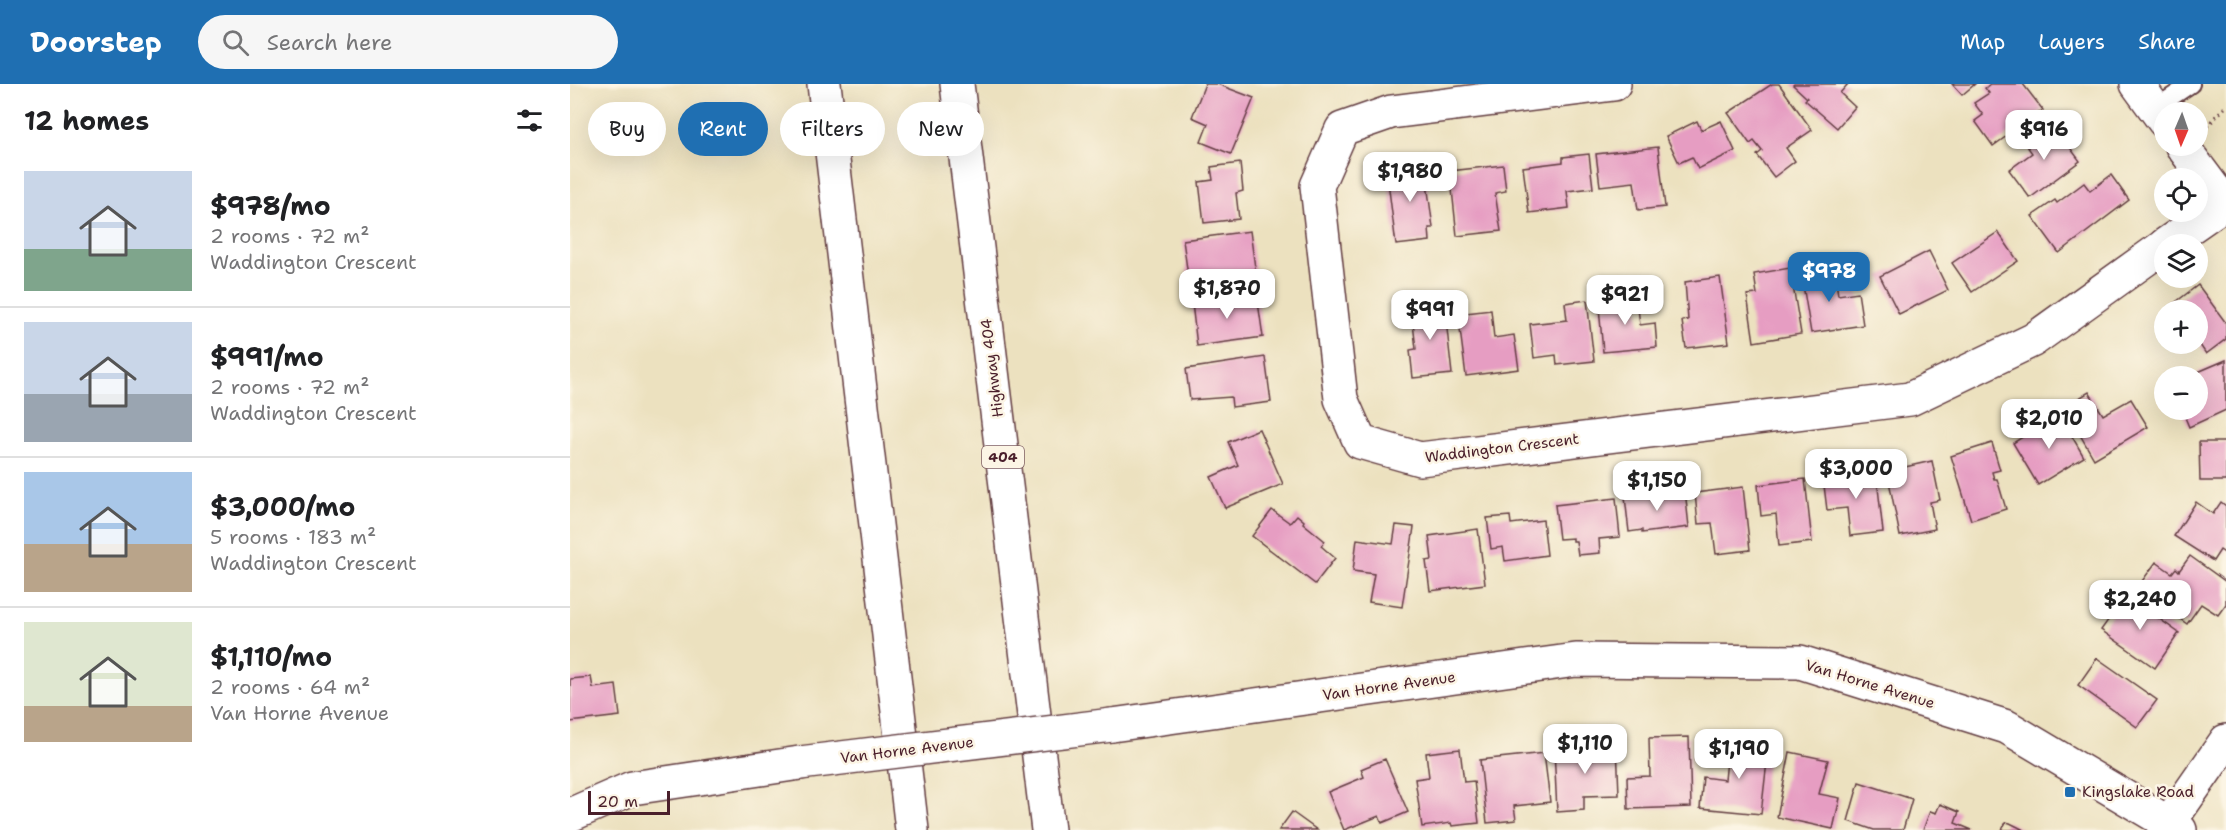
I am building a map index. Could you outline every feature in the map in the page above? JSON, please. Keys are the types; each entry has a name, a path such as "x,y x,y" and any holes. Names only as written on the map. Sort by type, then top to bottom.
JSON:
{"main road":[{"path":"825,84 912,830"},
{"name":"Highway 404","path":"957,84 1048,830"},
{"name":"Waddington Crescent","path":"1614,84 1391,112 1342,129 1317,186 1341,399 1360,442 1419,459 1910,399 2033,340 2154,253"},
{"path":"2204,156 2225,204"},
{"name":"Waddington Crescent","path":"2181,234 2225,204"},
{"name":"Van Horne Avenue","path":"570,815 632,788 800,763 1112,725 1576,660 1800,662 2007,727 2171,828"},
{"path":"2171,828 2226,741"}],"lane":[{"path":"2152,104 2191,84"}],"path":[{"path":"2208,123 2226,106"}],"building":[{"path":"1205,84 1217,84 1254,98 1231,154 1201,142 1208,124 1192,117"},
{"path":"1772,84 1779,84 1812,130 1786,148 1795,161 1774,177 1757,155 1762,151 1754,141 1750,144 1728,113"},
{"path":"1794,84 1848,84 1840,93 1855,107 1837,128 1805,100 1807,98"},
{"path":"1952,84 1975,84 1962,95"},
{"path":"1990,84 2023,84 2043,110 1993,146 1975,121 1983,115 1974,103 1989,93 1985,88"},
{"path":"1697,121 1701,130 1721,121 1735,151 1698,169 1692,157 1679,163 1666,136"},
{"path":"2051,122 2080,161 2030,198 2009,170 2032,153 2024,142"},
{"path":"1658,147 1665,207 1638,210 1634,182 1600,186 1596,154"},
{"path":"1589,154 1593,188 1567,191 1569,208 1529,213 1523,167 1563,162 1563,157"},
{"path":"1424,161 1433,228 1429,228 1430,241 1396,245 1386,166"},
{"path":"1240,163 1243,191 1236,193 1239,219 1204,223 1199,182 1213,180 1211,167"},
{"path":"1503,165 1506,191 1495,193 1501,231 1457,236 1450,171"},
{"path":"2111,175 2129,200 2059,253 2032,216 2055,200 2057,203 2084,183 2090,191"},
{"path":"1250,231 1256,275 1219,280 1218,272 1188,276 1183,240"},
{"path":"1998,232 2018,261 1972,292 1952,263"},
{"path":"1929,251 1948,290 1899,314 1880,276"},
{"path":"1790,268 1801,334 1754,342 1747,295 1757,294 1754,274"},
{"path":"1834,268 1838,295 1858,292 1863,325 1811,333 1801,273"},
{"path":"1720,277 1729,343 1686,348 1682,321 1688,320 1685,282"},
{"path":"2194,288 2200,288 2226,323 2226,339 2208,352 2208,300 2178,300"},
{"path":"1636,292 1640,325 1655,323 1657,347 1603,352 1599,307 1616,306 1615,294"},
{"path":"1257,295 1263,337 1197,346 1192,303"},
{"path":"1587,300 1594,361 1557,365 1556,355 1534,358 1530,324 1567,320 1565,303"},
{"path":"1444,302 1452,374 1413,378 1410,350 1416,349 1411,306"},
{"path":"1491,310 1494,338 1514,335 1519,369 1466,376 1458,314"},
{"path":"1265,357 1271,402 1232,407 1231,397 1190,400 1186,369"},
{"path":"2226,360 2226,410 2208,418 2208,368"},
{"path":"2089,392 2103,415 2131,399 2148,427 2094,459 2064,407"},
{"path":"2059,414 2084,457 2038,485 2013,443"},
{"path":"2186,420 2204,420 2189,427"},
{"path":"1259,429 1283,484 1225,508 1211,477 1238,465 1228,442"},
{"path":"2199,442 2226,442 2226,481 2200,481"},
{"path":"1992,443 2000,470 1992,472 1994,479 1997,479 2006,509 1971,520 1951,456"},
{"path":"1932,461 1940,500 1930,502 1935,529 1900,536 1887,471"},
{"path":"1876,470 1883,532 1850,536 1847,508 1827,510 1823,477"},
{"path":"1805,479 1812,542 1779,546 1776,514 1761,516 1758,485"},
{"path":"1743,487 1750,550 1716,554 1712,523 1698,524 1695,493"},
{"path":"1685,490 1689,527 1642,533 1642,530 1629,532 1625,497"},
{"path":"1616,498 1620,537 1599,539 1600,553 1578,555 1576,541 1573,541 1573,538 1559,539 1555,505"},
{"path":"2196,502 2213,514 2221,502 2226,506 2226,554 2220,550 2213,561 2174,536"},
{"path":"1272,510 1290,523 1297,515 1325,541 1321,546 1335,558 1315,584 1252,536"},
{"path":"1510,516 1511,524 1543,520 1547,555 1505,561 1503,547 1491,549 1487,518"},
{"path":"1396,525 1414,527 1402,607 1369,602 1374,574 1353,571 1357,539 1393,544"},
{"path":"1478,529 1485,584 1430,591 1426,561 1432,560 1429,536"},
{"path":"2190,556 2226,582 2226,604 2218,615 2201,604 2187,624 2137,588 2156,562 2172,573 2176,568 2179,571"},
{"path":"2126,595 2179,633 2155,668 2101,630"},
{"path":"2097,658 2157,700 2137,727 2078,685"},
{"path":"591,677 593,688 616,685 620,716 570,722 570,679"},
{"path":"1689,737 1691,807 1628,809 1627,777 1650,776 1649,738"},
{"path":"1729,740 1769,744 1761,814 1700,808 1703,777 1725,780"},
{"path":"1617,745 1619,795 1584,796 1584,810 1557,812 1554,749"},
{"path":"1460,749 1464,782 1474,781 1479,823 1452,826 1451,823 1422,827 1415,779 1429,777 1426,753"},
{"path":"1790,752 1828,760 1819,794 1840,798 1833,829 1777,817"},
{"path":"1544,753 1550,802 1514,806 1516,820 1487,823 1480,760"},
{"path":"1385,759 1408,812 1382,823 1379,816 1344,830 1328,792 1364,777 1361,769"},
{"path":"1859,782 1912,799 1903,830 1874,830 1848,821"},
{"path":"1940,804 1959,812 1955,823 1972,830 1923,830 1930,811 1936,813"},
{"path":"1292,812 1317,830 1279,830"},
{"path":"2006,822 2010,823 2024,830 2002,830"}],"place":[{"name":"Kingslake Road","path":"2070,792"}]}
